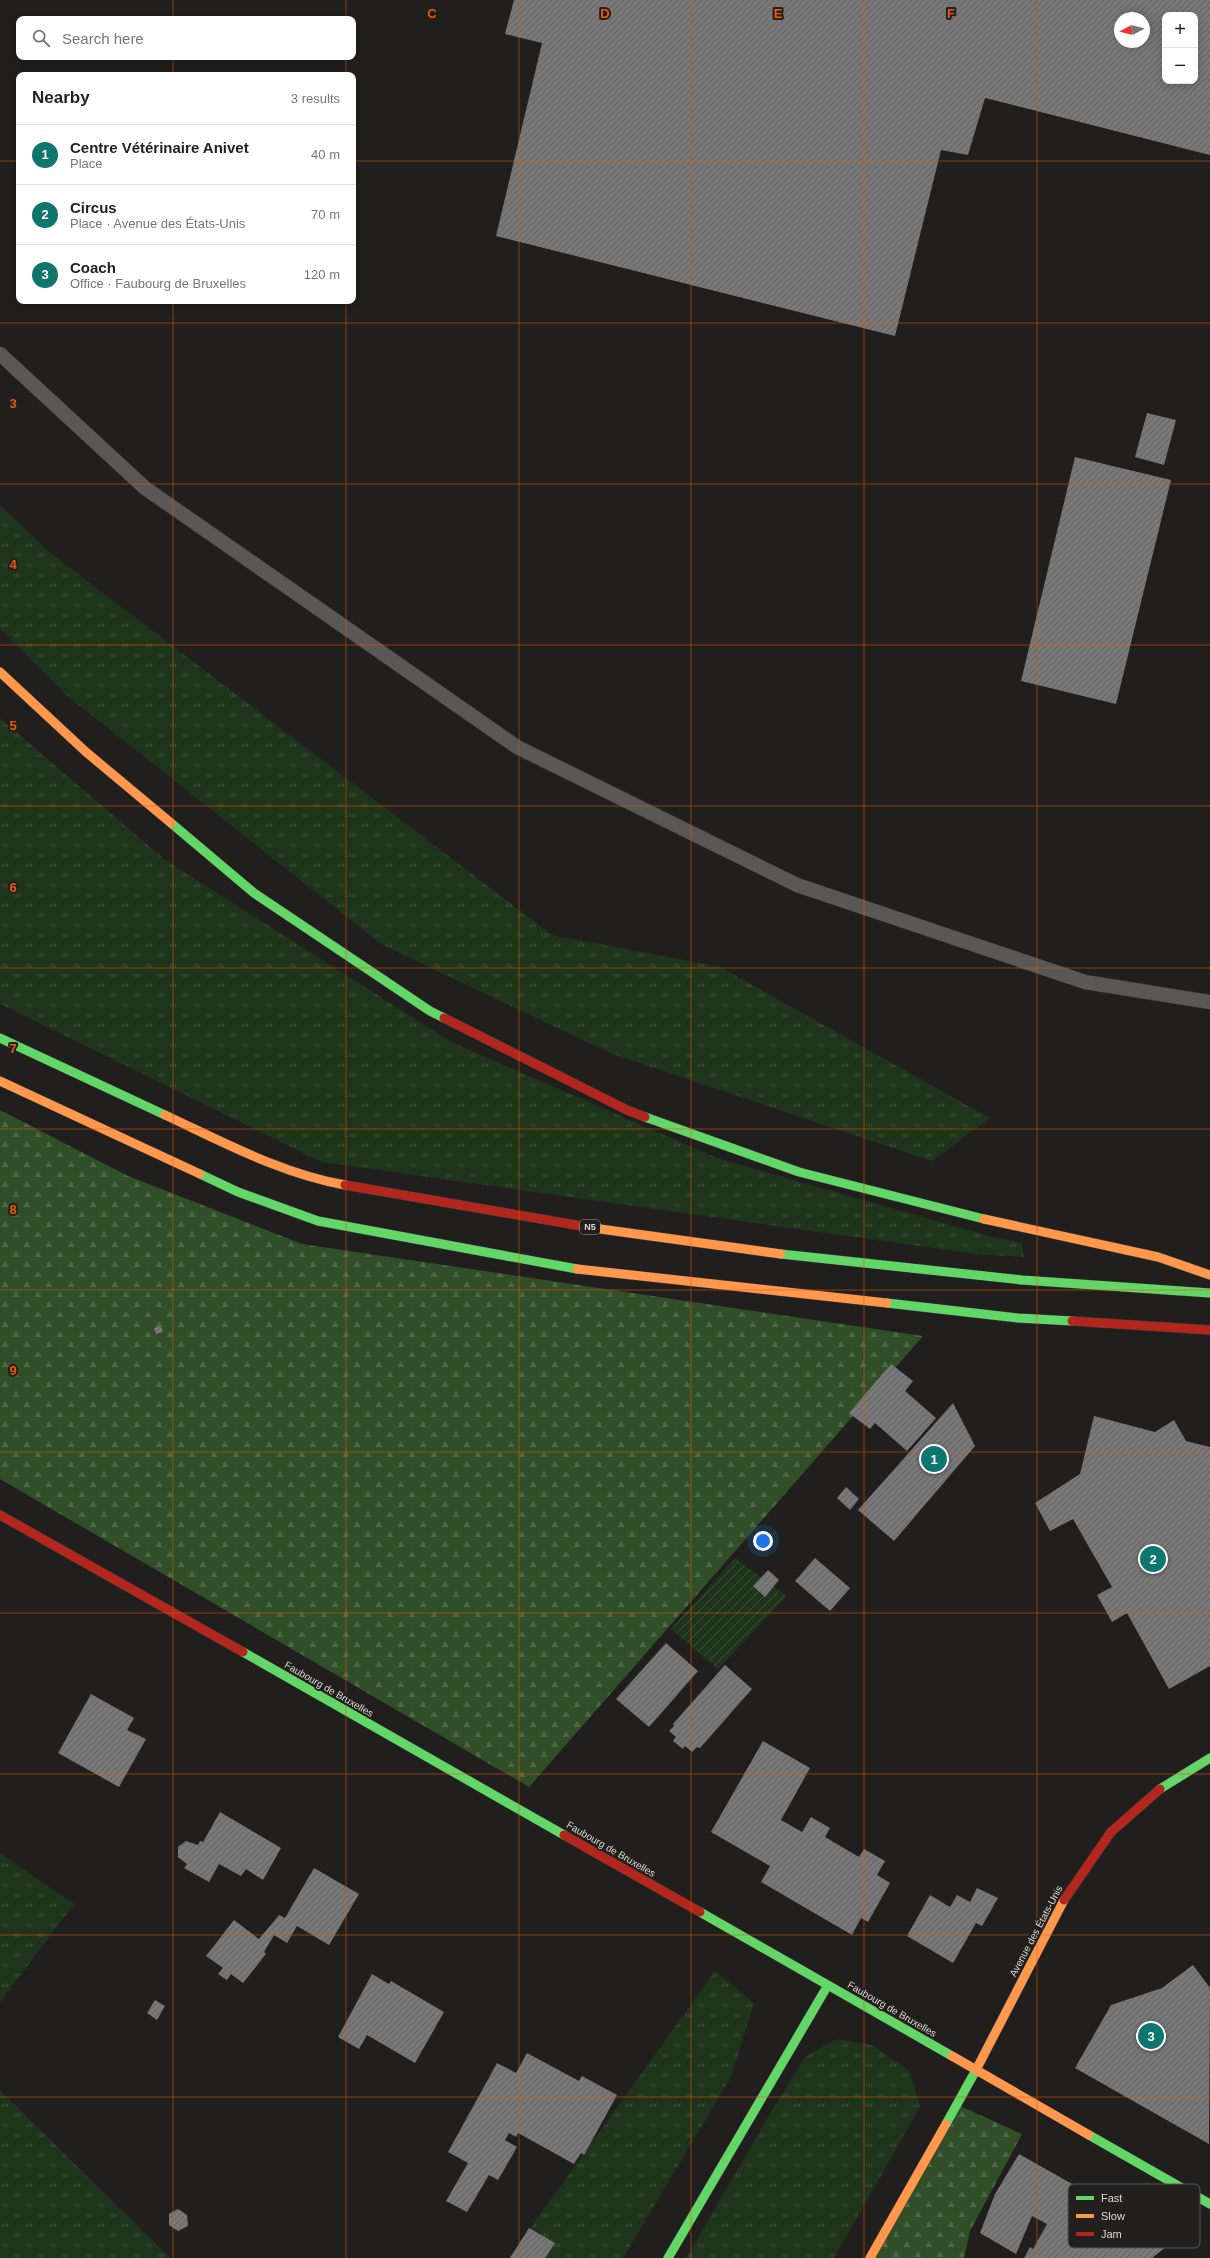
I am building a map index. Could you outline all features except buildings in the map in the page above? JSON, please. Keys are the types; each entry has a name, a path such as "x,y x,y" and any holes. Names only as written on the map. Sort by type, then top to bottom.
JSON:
{"main road":[{"path":"0,672 86,752 254,892 430,1012 620,1107 799,1172 1009,1226 1158,1257 1210,1275"},
{"name":"N5","path":"0,1038 262,1160 327,1182 572,1225 793,1256 1022,1280 1210,1293"},
{"path":"0,1081 238,1192 318,1221 572,1268 1018,1318 1210,1330"},
{"name":"Faubourg de Bruxelles","path":"0,1515 1175,2184"},
{"name":"Avenue des États-Unis","path":"870,2258 976,2070 1066,1896 1111,1832 1158,1790 1210,1758"},
{"path":"668,2258 828,1986"},
{"name":"Faubourg de Bruxelles","path":"1200,2198 1210,2204"}],"lane":[{"path":"0,354 145,488 517,747 798,885 1085,982 1210,1002"}],"green space":[{"path":"0,505 49,552 552,935 720,967 990,1118 932,1161 610,1053 381,944 65,694 0,629"},
{"path":"0,718 165,860 453,1043 717,1158 993,1237 1022,1243 1024,1257 976,1254 322,1162 0,1004"},
{"path":"0,1110 128,1176 302,1244 923,1336 529,1787 0,1479"},
{"path":"735,1558 787,1596 718,1669 671,1629"},
{"path":"0,1853 74,1904 0,2002"},
{"path":"715,1971 754,2003 731,2077 623,2258 509,2258"},
{"path":"837,2039 871,2045 910,2071 920,2107 834,2258 686,2258 805,2057"},
{"path":"0,2090 170,2258 0,2258"},
{"path":"956,2104 1022,2134 970,2231 964,2258 870,2258"}],"traffic: fast":[{"path":"171,823 254,893 430,1011 444,1018"},
{"path":"0,1038 165,1115"},
{"path":"645,1117 799,1172 984,1219"},
{"path":"200,1174 238,1192 318,1221 577,1269"},
{"path":"781,1254 1022,1280 1210,1293"},
{"path":"887,1303 1018,1318 1072,1321"},
{"path":"243,1652 564,1835"},
{"path":"1160,1789 1210,1758"},
{"path":"700,1912 952,2056"},
{"path":"668,2258 828,1985"},
{"path":"946,2124 976,2070"},
{"path":"1089,2135 1175,2184"},
{"path":"1200,2198 1210,2204"}],"traffic: slow":[{"path":"0,672 86,752 171,823"},
{"path":"0,1081 200,1174"},
{"path":"165,1115 253,1156 276,1165 322,1180 345,1185"},
{"path":"984,1219 1158,1257 1210,1275"},
{"path":"593,1228 781,1254"},
{"path":"577,1269 887,1303"},
{"path":"976,2070 1064,1900"},
{"path":"952,2056 1089,2135"},
{"path":"870,2258 946,2124"}],"traffic: jam":[{"path":"444,1018 627,1110 645,1117"},
{"path":"345,1185 593,1228"},
{"path":"1072,1321 1210,1330"},
{"path":"0,1515 243,1652"},
{"path":"1064,1900 1111,1832 1160,1789"},
{"path":"564,1835 700,1912"}],"place":[{"name":"Centre Vétérinaire Anivet","path":"934,1459"},
{"name":"Circus","path":"1153,1559"},
{"name":"Coach","path":"1151,2036"}]}
